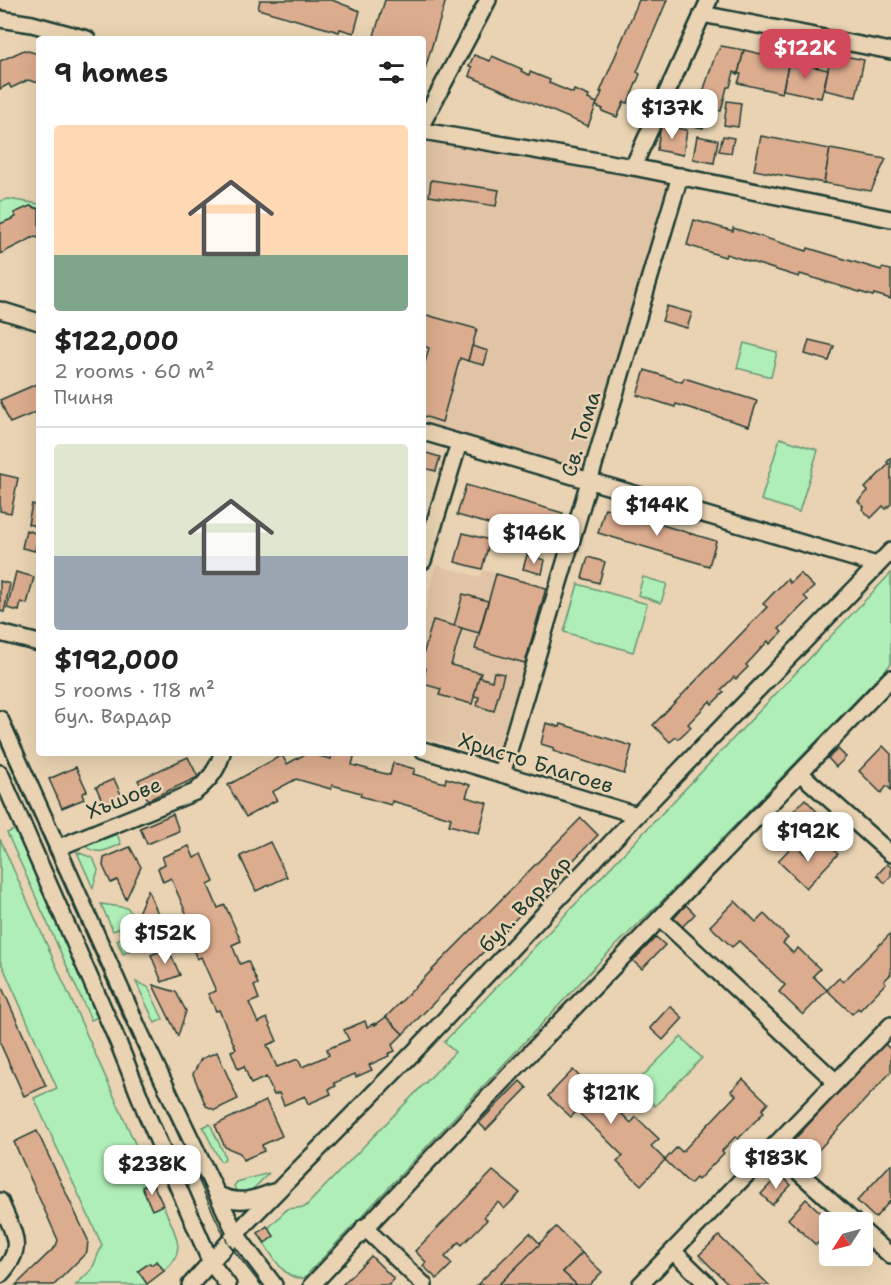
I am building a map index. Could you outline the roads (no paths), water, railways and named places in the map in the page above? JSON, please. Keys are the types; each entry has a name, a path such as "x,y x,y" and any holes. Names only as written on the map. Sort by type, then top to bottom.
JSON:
{"street":[{"path":"426,116 488,0"},
{"path":"633,167 705,7 891,51"},
{"path":"0,20 32,24 76,36"},
{"path":"426,131 633,167 891,219"},
{"name":"Св. Тома","path":"502,774 680,176"},
{"path":"0,310 36,321"},
{"path":"426,433 878,565"},
{"path":"426,551 459,443"},
{"name":"бул. Вардар","path":"190,1285 278,1190 416,1052 637,815 891,551"},
{"path":"0,633 36,642"},
{"path":"312,1285 364,1227 891,678"},
{"path":"0,719 138,1030 236,1234 274,1285"},
{"name":"Христо Благоев","path":"426,751 637,815"},
{"name":"Хъшове","path":"57,848 195,792 209,780 220,763 221,756"},
{"path":"0,773 118,1042 211,1263 228,1285"},
{"path":"800,773 891,854"},
{"path":"0,813 15,806"},
{"path":"660,918 836,1083"},
{"path":"640,1285 891,1026"},
{"path":"772,1148 843,1212"},
{"path":"218,1194 228,1199 241,1201 254,1200 278,1190"},
{"path":"0,1201 16,1240 17,1249 4,1271"},
{"path":"364,1227 424,1285"},
{"path":"873,1240 891,1256"},
{"path":"673,1251 708,1285"}],"tram line":[{"path":"0,739 216,1219 228,1243 261,1285"}]}
